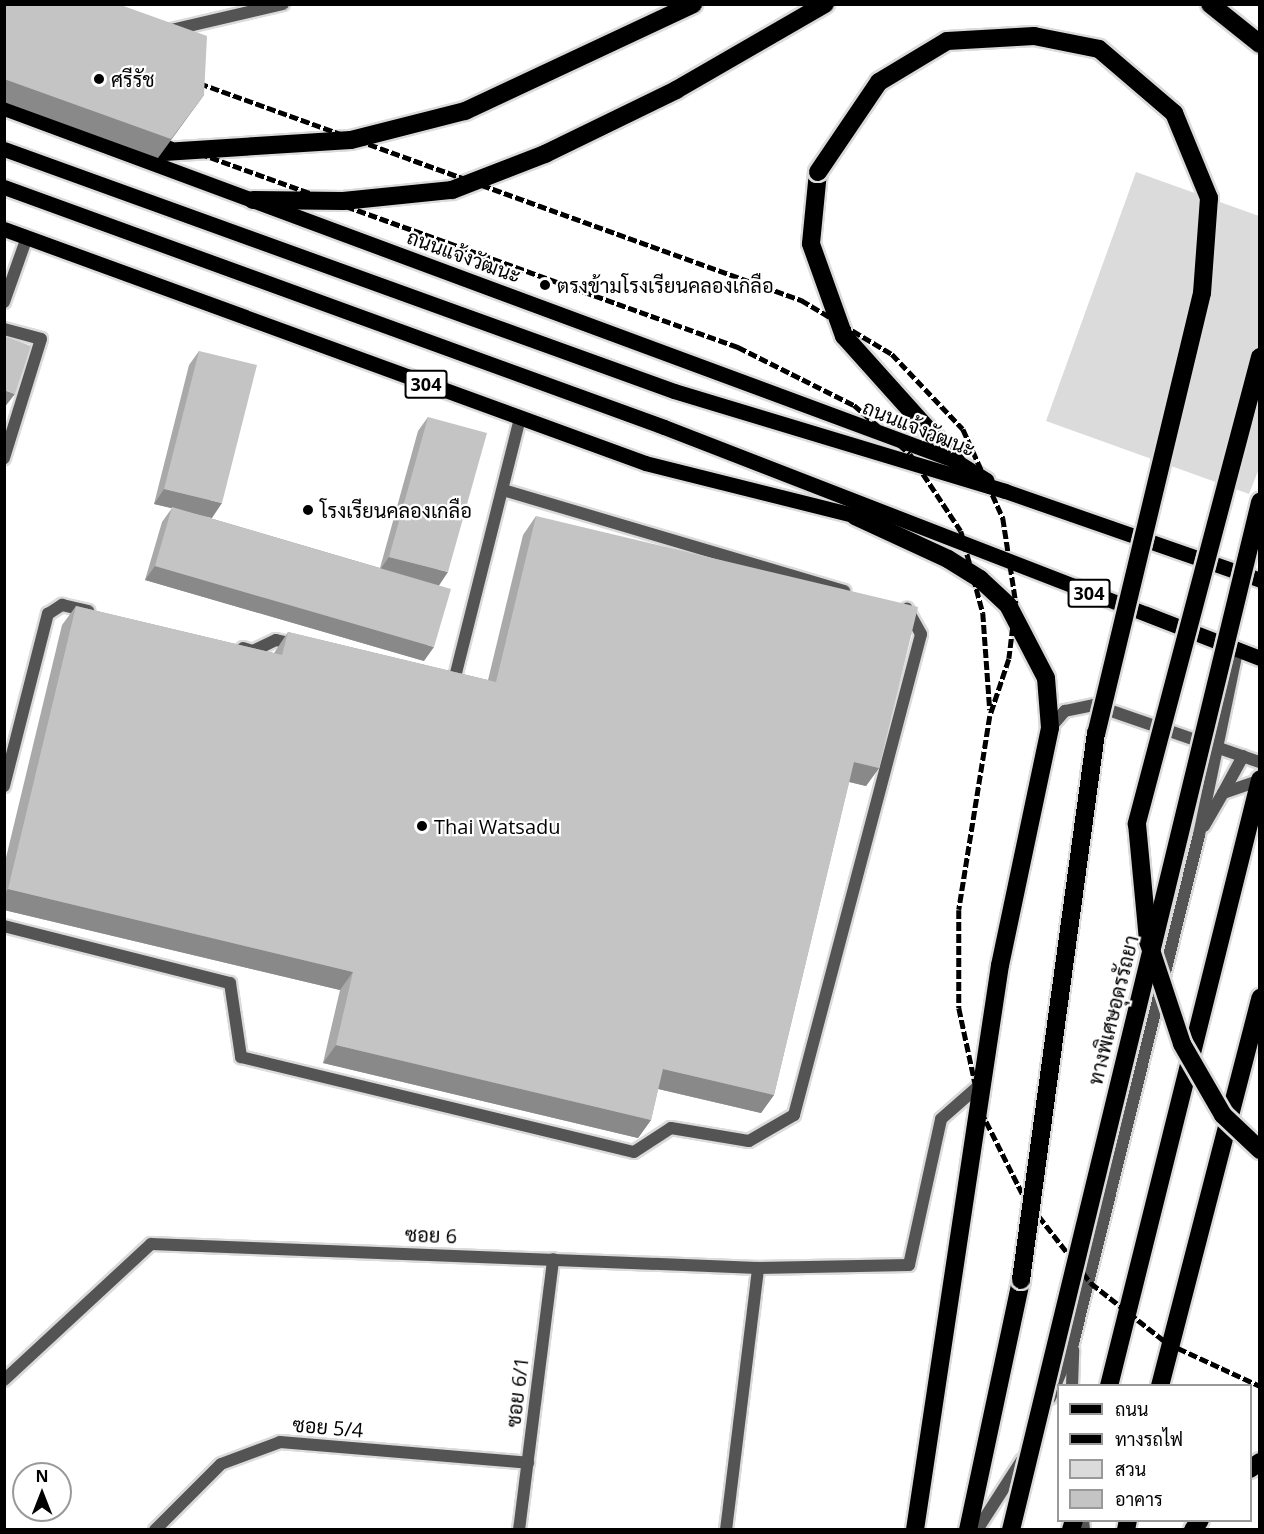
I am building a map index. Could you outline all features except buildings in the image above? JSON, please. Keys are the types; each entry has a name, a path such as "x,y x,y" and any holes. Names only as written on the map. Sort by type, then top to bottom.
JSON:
{"highway":[{"path":"133,154 351,140 465,111 693,4"},
{"path":"254,200 342,201 452,190 545,154 676,90 825,4"},
{"path":"1210,4 1260,44"},
{"path":"956,461 844,336 811,244 818,172 879,82 947,41 1034,36 1099,49 1174,113 1209,198 1202,293 1096,734 1021,1280 968,1530"},
{"path":"1260,357 1137,824 1148,941 1182,1044 1223,1115 1260,1150"},
{"name":"ทางพิเศษอุดรรัถยา","path":"1011,1530 1260,502"},
{"path":"855,516 956,564 1008,605 1046,678 1050,728 982,1083 915,1530"},
{"path":"1109,1384 1260,780"},
{"path":"1160,1384 1192,1247 1260,998"}],"main road":[{"name":"ถนนแจ้งวัฒนะ","path":"4,108 956,461 1005,491"},
{"name":"ถนนแจ้งวัฒนะ","path":"4,149 674,391 1005,491 1260,580"},
{"path":"4,187 664,427 941,536"},
{"name":"304","path":"4,230 520,419 704,481 941,536 1260,658"}],"street":[{"path":"154,34 283,4"},
{"path":"4,302 27,237"},
{"path":"4,328 41,339 4,458"},
{"path":"432,676 454,681 520,419"},
{"path":"503,490 862,596"},
{"path":"4,786 48,614 62,605 107,616"},
{"path":"4,926 230,983 242,1057 634,1152 671,1128 750,1141 795,1115 921,634 906,609 895,606"},
{"path":"231,645 254,651 276,640 309,648"},
{"path":"977,1530 1017,1471 1073,1343 1199,835 1237,651"},
{"path":"1050,728 1065,711 1094,705 1260,762"},
{"path":"1199,835 1243,756"},
{"path":"1224,793 1260,780"},
{"name":"ซอย 6","path":"4,1380 151,1244 758,1268 909,1265 940,1119 982,1083"},
{"name":"ซอย 6/1","path":"519,1530 553,1259"},
{"path":"726,1530 758,1268"},
{"path":"1072,1384 1073,1343"},
{"name":"ซอย 5/4","path":"155,1530 221,1464 280,1442 528,1463"}],"green space":[{"path":"1136,172 1259,216 1260,466 1249,494 1046,421"}],"railway":[{"path":"188,79 801,300 892,354 963,429 1003,518 1016,603 1009,659 990,716 959,910 959,1008 981,1111 1024,1197 1091,1283 1167,1343 1260,1386"},
{"path":"154,137 738,347 854,405 910,454 961,531 983,613 990,710"}],"place":[{"name":"ศรีรัช","path":"99,79"},
{"name":"ตรงข้ามโรงเรียนคลองเกลือ","path":"545,285"},
{"name":"โรงเรียนคลองเกลือ","path":"308,510"},
{"name":"Thai Watsadu","path":"422,826"}]}
